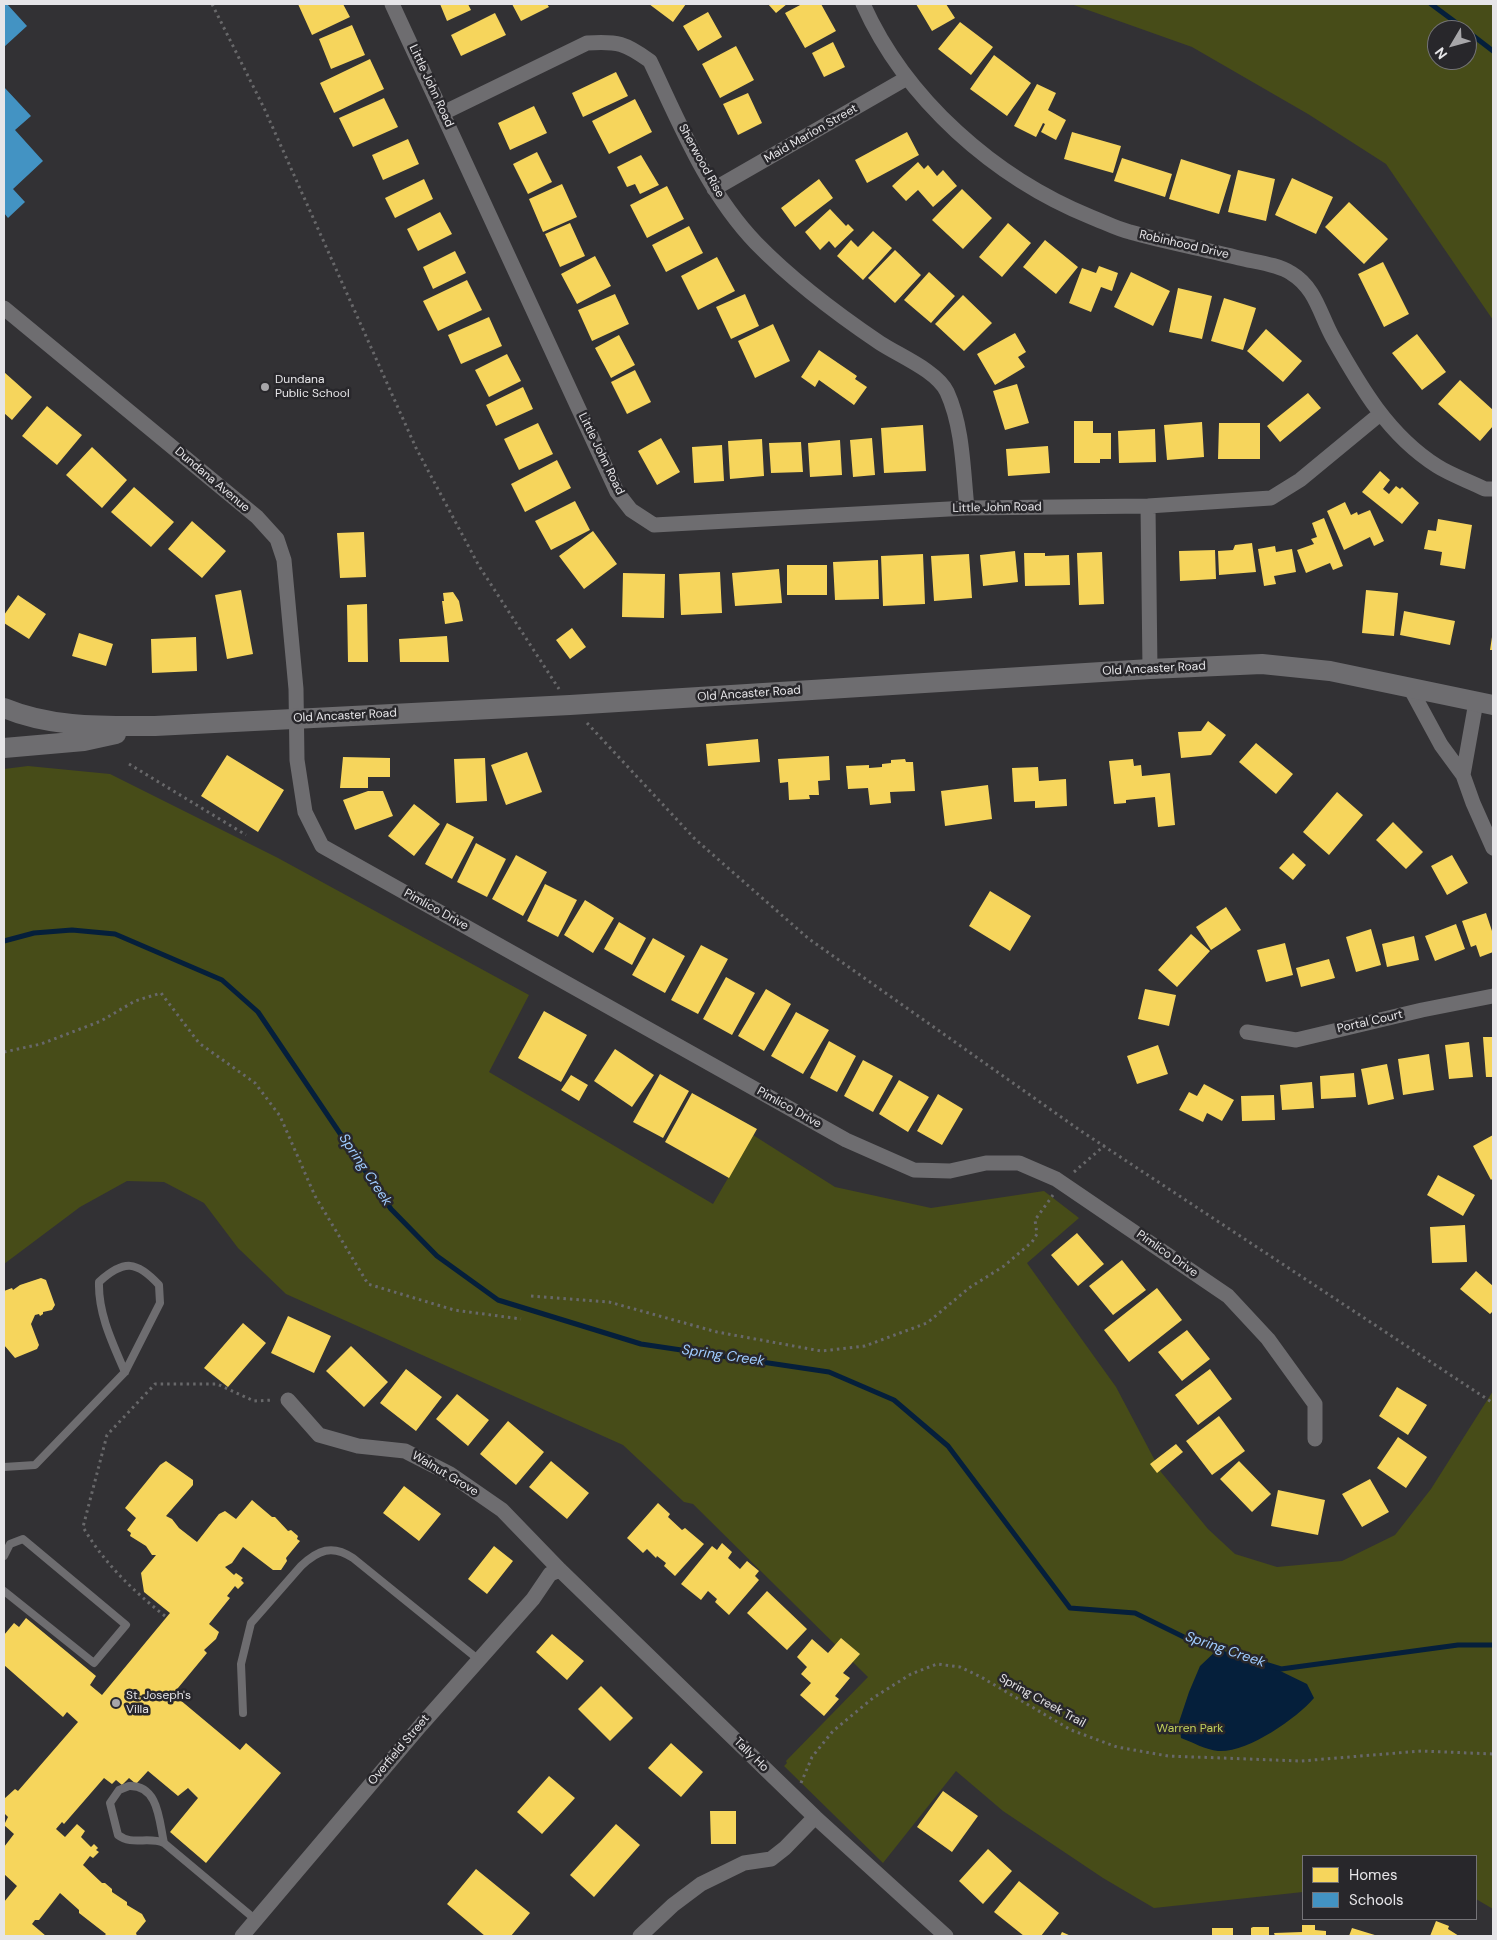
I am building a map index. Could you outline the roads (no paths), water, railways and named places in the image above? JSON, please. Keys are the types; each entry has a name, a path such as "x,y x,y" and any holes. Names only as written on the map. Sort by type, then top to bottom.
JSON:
{"street":[{"name":"Little John Road","path":"392,4 617,492 631,510 654,525 967,508 1148,506 1271,498 1300,480 1380,414"},
{"name":"Robinhood Drive","path":"862,4 872,25 907,78 953,129 1004,170 1062,205 1127,232 1264,264 1291,273 1316,297 1326,326 1380,414 1409,444 1437,466 1485,489 1493,490"},
{"name":"Sherwood Rise","path":"443,113 588,43 611,41 631,47 650,61 714,190 756,243 804,286 881,344 923,368 946,390 957,424 967,508"},
{"name":"Maid Marion Street","path":"714,190 907,78"},
{"name":"Dundana Avenue","path":"4,308 257,517 277,539 284,560 297,719"},
{"path":"1148,506 1150,669"},
{"name":"Old Ancaster Road","path":"4,708 30,718 53,723 93,726 155,726 570,705 1150,669 1262,664 1330,671 1409,686 1485,704"},
{"path":"1409,686 1441,745 1464,775 1473,803 1493,848"},
{"path":"1464,775 1485,704"},
{"name":"Pimlico Drive","path":"297,719 297,760 305,812 322,846 846,1140 914,1170 950,1171 986,1163 1018,1163 1063,1184 1228,1296 1268,1340 1315,1404 1315,1439"},
{"path":"4,748 84,741 155,726"},
{"name":"Portal Court","path":"1247,1032 1296,1040 1493,996"},
{"name":"Walnut Grove","path":"288,1400 319,1434 358,1446 405,1451 450,1474 502,1510 560,1570"},
{"name":"Overfield Street","path":"242,1936 421,1725 534,1599 550,1574 560,1570"},
{"name":"Tally Ho","path":"560,1570 814,1817 946,1936"},
{"path":"640,1936 673,1905 700,1884 744,1863 771,1859 814,1817"}],"lane":[{"path":"4,1467 34,1465 125,1372 160,1303 159,1285 145,1270 130,1265 112,1271 99,1282 98,1299 112,1342 125,1372"},
{"path":"4,1556 10,1544 23,1539 126,1625 94,1663 4,1591"},
{"path":"243,1713 240,1664 252,1623 308,1559 325,1550 342,1551 353,1558 479,1660"},
{"path":"164,1843 155,1801 151,1794 134,1786 116,1793 109,1806 118,1835 132,1841 153,1839 164,1843 256,1920"}],"water":[{"path":"1218,1649 1272,1667 1307,1684 1314,1698 1283,1725 1243,1747 1218,1751 1204,1748 1181,1738 1179,1722 1189,1692 1200,1666"}],"waterway":[{"path":"1431,4 1453,20"},
{"path":"1477,39 1493,51"},
{"name":"Spring Creek","path":"4,941 34,933 72,930 115,934 222,980 258,1012 391,1209 437,1256 498,1300 641,1344 829,1372 894,1400 948,1446 1070,1608 1135,1613 1196,1643 1222,1651"},
{"name":"Spring Creek","path":"1252,1660 1281,1669 1458,1645 1493,1645"}],"place":[{"name":"Dundana Public School","path":"265,387"},
{"name":"St. Joseph's Villa","path":"116,1703"}],"park label":[{"name":"Warren Park","path":"1190,1729"}]}
